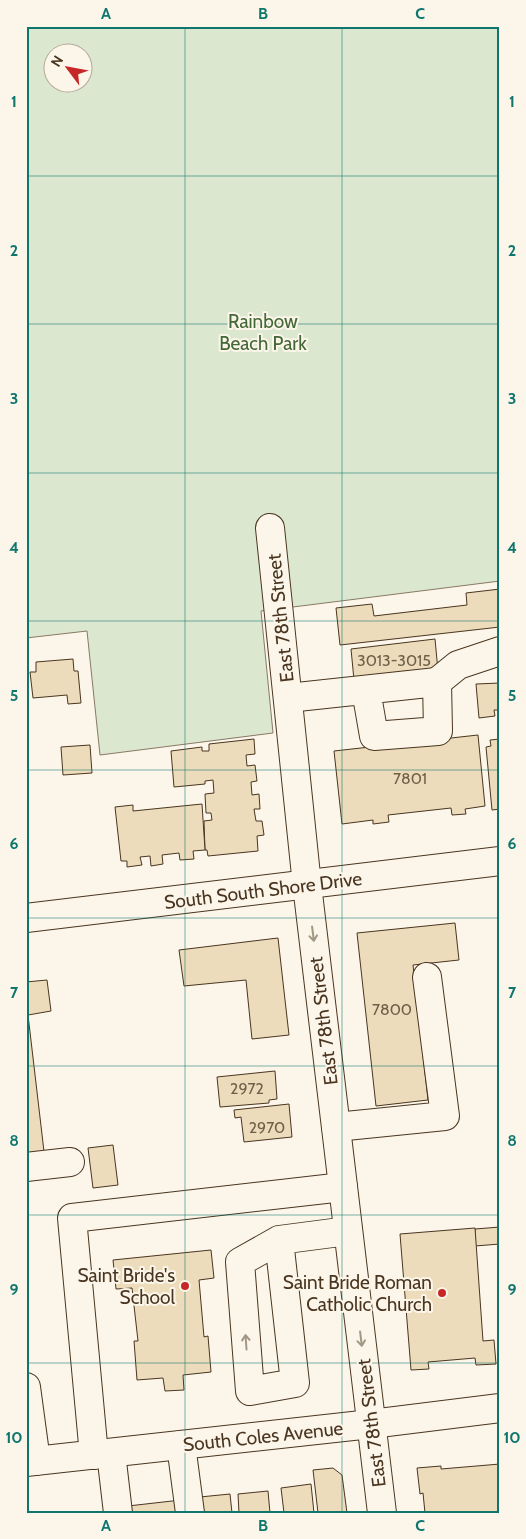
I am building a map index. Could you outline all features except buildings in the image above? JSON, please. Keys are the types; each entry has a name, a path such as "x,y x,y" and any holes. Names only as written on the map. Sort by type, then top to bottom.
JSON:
{"street":[{"name":"East 78th Street","path":"270,528 307,886 382,1513"},
{"path":"288,698 437,682 458,665 500,651"},
{"path":"366,690 374,736 438,731 437,682"},
{"name":"South South Shore Drive","path":"26,918 307,886 500,861"},
{"path":"336,1127 445,1116 427,977"},
{"path":"26,1167 70,1162"},
{"path":"118,1513 102,1454 72,1218 343,1187"},
{"path":"279,1240 295,1383 250,1391 240,1262 279,1240 348,1230"},
{"path":"26,1387 31,1462"},
{"name":"South Coles Avenue","path":"31,1462 500,1408"},
{"path":"181,1445 190,1513"}],"green space":[{"name":"Rainbow Beach Park","path":"26,26 500,26 500,581 261,611 273,733 100,755 87,631 26,638"}],"place":[{"name":"Saint Bride's School","path":"185,1286"},
{"name":"Saint Bride Roman Catholic Church","path":"442,1293"}]}
